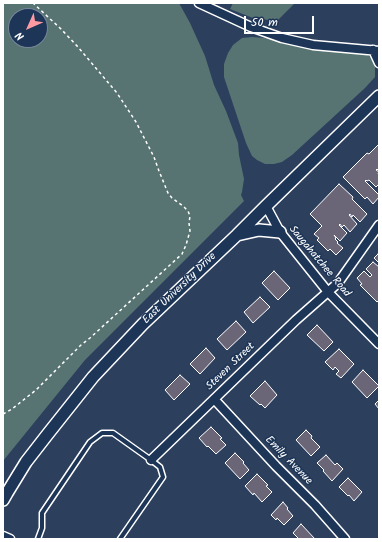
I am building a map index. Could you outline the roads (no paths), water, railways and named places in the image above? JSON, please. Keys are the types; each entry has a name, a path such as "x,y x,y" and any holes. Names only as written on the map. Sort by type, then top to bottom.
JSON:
{"main road":[{"name":"East University Drive","path":"3,500 26,462 93,377 144,324 237,236 379,96"},
{"path":"237,236 259,230 280,232"}],"street":[{"path":"199,3 251,27 282,38 313,46 376,50 379,63"},
{"name":"Saugahatchee Road","path":"266,206 280,232 328,292 379,344"},
{"name":"Steven Street","path":"151,460 296,320 338,283 379,225"},
{"name":"Emily Avenue","path":"214,399 346,539"},
{"path":"3,536 10,539"}],"lane":[{"path":"38,539 42,528 42,513 90,442 102,433 113,433 160,467 163,476 120,539"}]}
